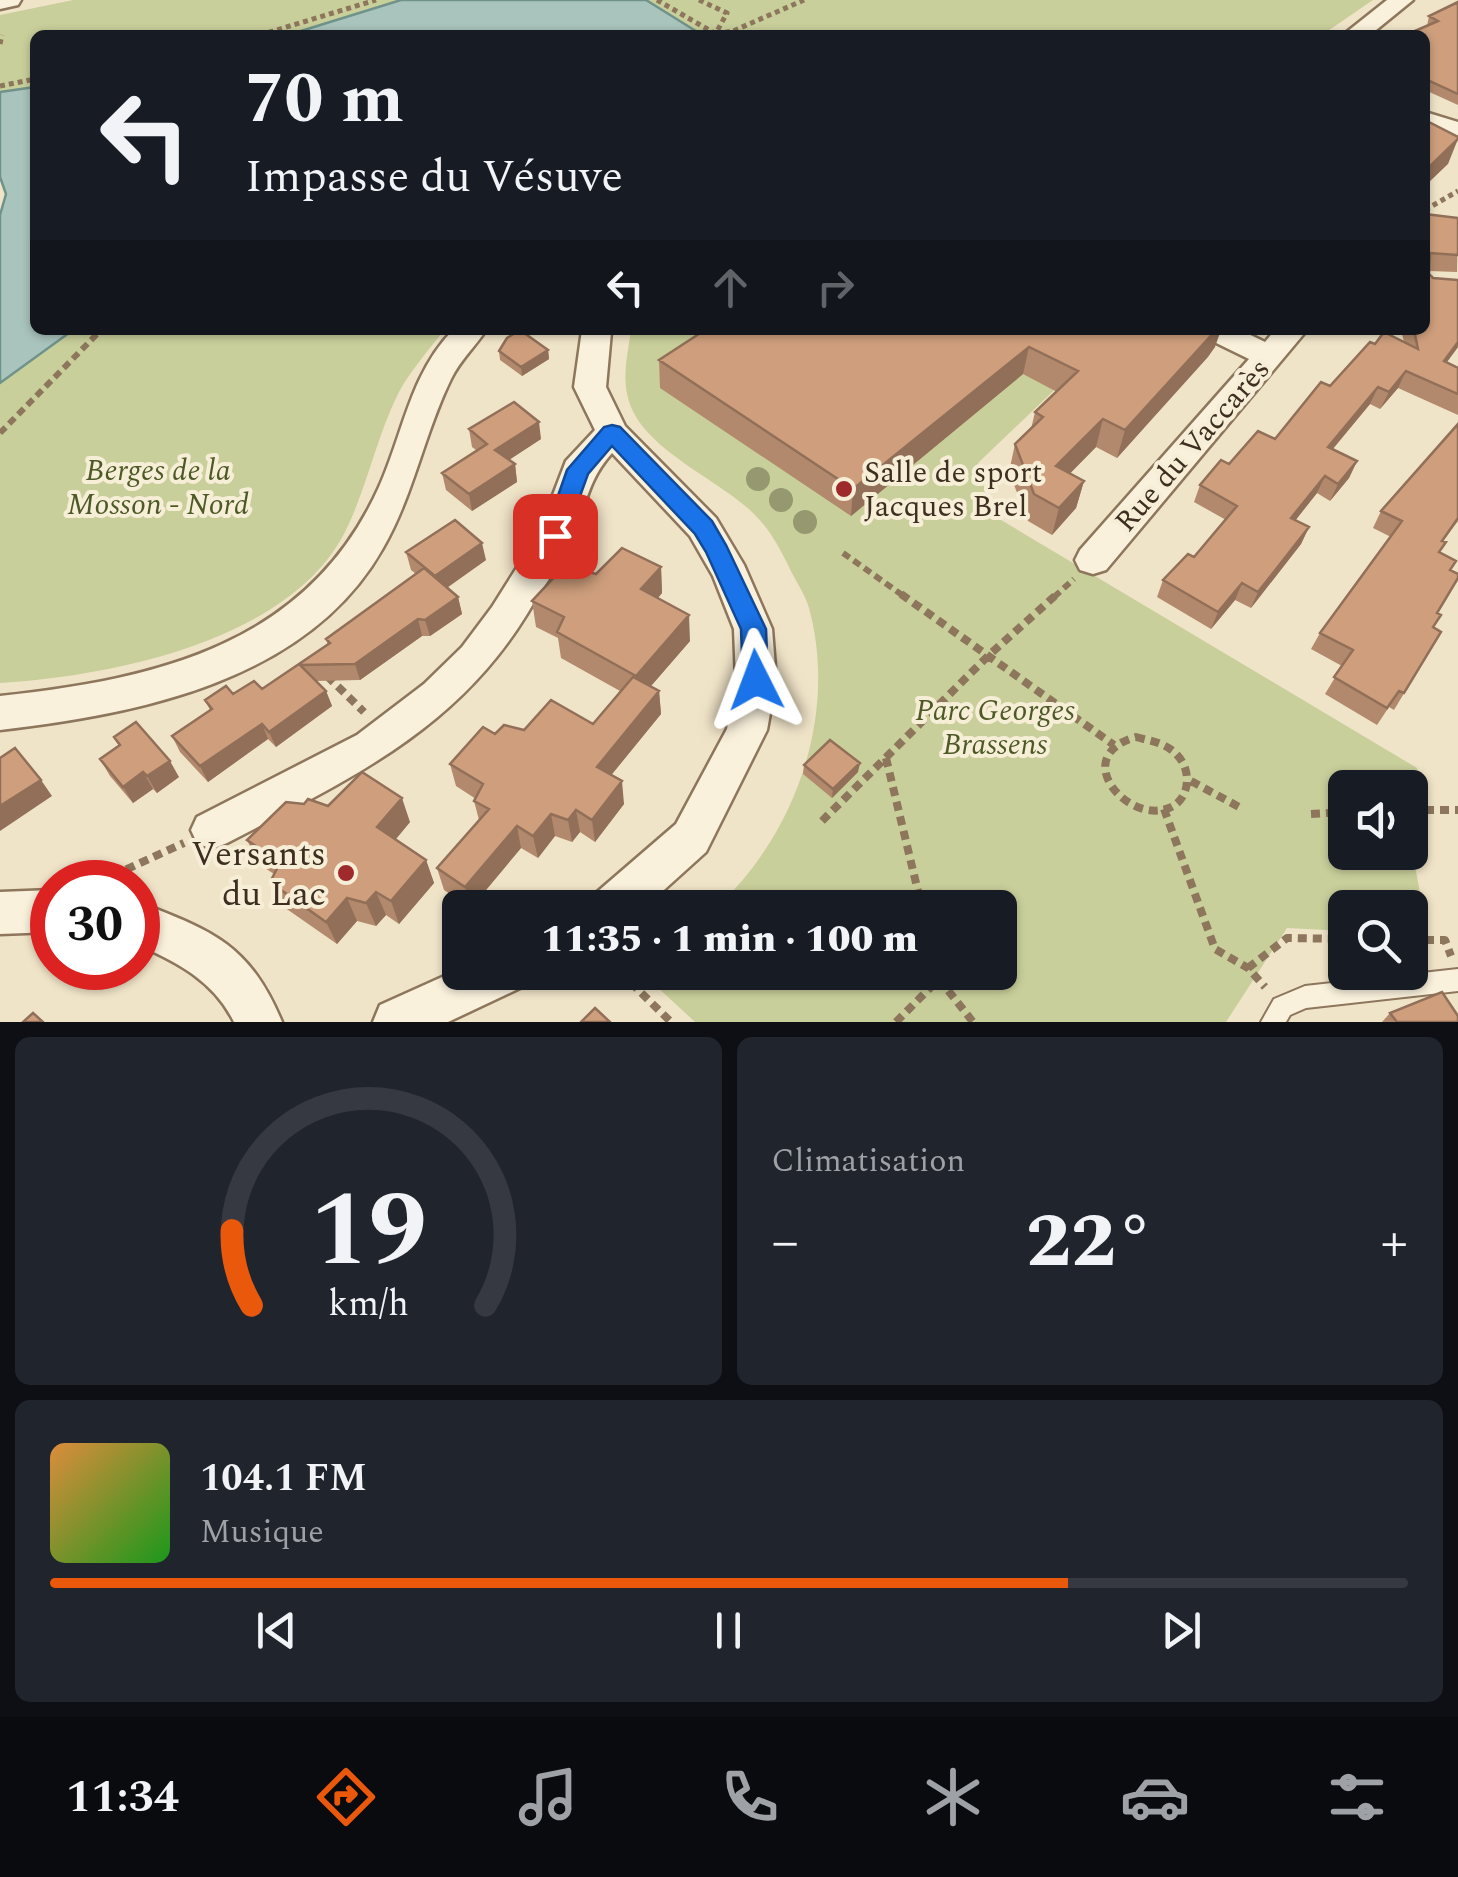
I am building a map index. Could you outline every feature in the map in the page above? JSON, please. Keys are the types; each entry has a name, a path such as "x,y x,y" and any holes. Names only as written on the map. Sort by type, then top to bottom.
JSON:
{"street":[{"path":"0,2 10,0"},
{"path":"1362,30 1402,0"},
{"path":"1430,122 1458,130"},
{"path":"0,713 150,690 226,664 282,634 327,593 371,541 397,488 431,386 467,335"},
{"path":"596,335 590,387 612,432 704,528 731,575 753,629 756,680 746,730 691,838 632,890"},
{"path":"1225,335 1268,356"},
{"name":"Rue du Vaccarès","path":"1093,560 1287,335"},
{"path":"212,830 327,771 388,734 438,696 476,658 555,536 578,470 612,432"},
{"path":"0,913 30,912"},
{"path":"160,933 206,953 241,986 258,1022"},
{"path":"398,1022 466,990"}],"lane":[{"path":"1278,1014 1306,997 1458,980"}],"path":[{"path":"277,30 376,0"},
{"path":"657,0 708,30"},
{"path":"699,0 726,13 718,30"},
{"path":"737,30 804,0"},
{"path":"0,44 2,36"},
{"path":"0,86 30,80"},
{"path":"1430,207 1458,190"},
{"path":"0,433 96,335"},
{"path":"843,553 1114,745"},
{"path":"822,821 988,656 1093,560"},
{"path":"282,634 388,734"},
{"path":"1136,738 1162,743 1182,759 1190,781 1184,799 1164,809 1136,806 1112,788 1104,764 1114,745 1136,738"},
{"path":"886,757 918,890"},
{"path":"1190,781 1241,808"},
{"path":"1164,809 1215,949 1248,968 1278,1014"},
{"path":"1428,810 1458,810"},
{"path":"1311,814 1328,813"},
{"path":"147,860 212,830"},
{"path":"1248,968 1287,938 1328,938"},
{"path":"1428,940 1445,940 1458,970"},
{"path":"639,990 672,1022"},
{"path":"896,1022 925,990"},
{"path":"949,990 973,1022"}],"green space":[{"path":"73,0 401,0 304,30 30,30 30,88 0,92 0,15"},
{"path":"646,0 1373,0 1329,30 691,30"},
{"name":"Berges de la Mosson - Nord","path":"66,335 440,335 399,392 344,534 317,571 282,602 239,627 142,661 92,672 0,683 0,383"},
{"name":"Parc Georges Brassens","path":"630,335 1050,335 1090,356 978,463 991,514 1417,768 1328,770 1328,870 1416,870 1420,890 1328,890 1328,930 1287,928 1226,1022 695,1022 660,990 1017,990 1017,890 733,890 769,844 804,770 818,689 817,649 807,603 766,527 741,503 665,449 649,433 636,417 626,381"}],"water":[{"path":"401,0 646,0 694,30 304,30"},
{"path":"30,88 30,335 66,335 0,383 0,215 6,194 0,177 0,92"}],"building":[{"path":"1458,2 1458,94 1430,81 1430,30 1417,30 1438,21 1429,16"},
{"path":"1430,123 1458,139 1430,166"},
{"path":"1430,215 1458,218 1458,255 1430,253"},
{"path":"1430,275 1458,280 1458,342 1444,361 1458,368 1458,394 1406,371 1389,392 1378,387 1328,447 1357,461 1338,484 1325,476 1291,518 1309,527 1258,592 1242,583 1218,612 1163,580 1188,554 1194,557 1237,506 1200,485 1221,460 1229,464 1258,431 1275,439 1321,382 1330,386 1370,342 1375,344 1382,335 1418,349 1415,335 1430,335"},
{"path":"527,335 548,350 521,367 499,351 507,338"},
{"path":"697,335 1211,335 1125,430 1103,419 1056,466 1084,481 1059,508 1034,494 1015,444 1043,417 1035,412 1078,371 1029,347 853,489 659,360"},
{"path":"514,402 539,422 495,450 515,464 469,494 442,473 487,444 469,429"},
{"path":"1458,424 1458,518 1439,552 1456,561 1450,570 1458,578 1437,613 1441,615 1433,627 1441,632 1404,693 1399,691 1387,708 1334,677 1353,650 1320,633 1402,521 1381,511"},
{"path":"455,520 482,543 435,576 406,552"},
{"path":"622,548 661,567 641,589 689,615 636,676 557,632 564,617 532,601 560,571 571,577 579,569 596,574"},
{"path":"424,568 458,597 425,620 418,619 355,664 300,665 326,691 269,732 262,724 200,766 172,736 212,709 205,700 226,686 233,694 254,681 262,689 330,643 326,639"},
{"path":"633,677 659,691 597,767 622,781 592,820 576,810 568,820 551,814 533,836 517,826 465,887 437,868 489,809 474,801 483,784 450,764 483,727 495,734 504,725 524,730 551,700 593,724"},
{"path":"136,722 170,761 147,776 143,772 123,787 100,759 120,745 114,737"},
{"path":"830,740 860,763 833,789 804,765"},
{"path":"15,748 41,780 0,806 0,758"},
{"name":"Versants du Lac","path":"362,772 402,798 377,827 426,860 391,901 376,892 366,903 347,898 326,922 270,882 280,863 247,840 286,802 304,804 308,799 328,806"},
{"path":"1442,992 1458,1022 1397,1022 1390,1013"},
{"path":"595,1008 610,1022 581,1022"},
{"path":"33,1013 43,1022 23,1022"}],"place":[{"name":"Salle de sport Jacques Brel","path":"844,489"},
{"name":"Versants du Lac","path":"346,873"}],"route":[{"path":"555,536 578,470 612,432 704,528 731,575 753,629 756,680"}]}
